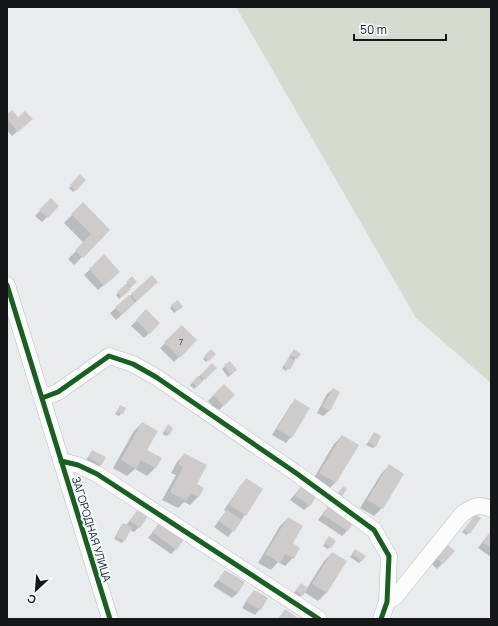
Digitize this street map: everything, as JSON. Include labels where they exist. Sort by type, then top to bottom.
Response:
[{"type":"street","name":"ЗАГОРОДНАЯ УЛИЦА","points":[[7,285],[110,619]]},
{"type":"street","points":[[42,398],[58,392],[109,356],[133,364],[156,377],[296,473],[374,530],[389,556],[387,602],[381,619]]},
{"type":"street","points":[[61,460],[78,465],[97,474],[319,619]]},
{"type":"street","points":[[387,602],[396,596],[462,514],[473,506],[491,508]]},
{"type":"shaded area","points":[[236,7],[491,7],[491,383],[416,318]]},
{"type":"building","points":[[12,110],[18,117],[25,111],[33,119],[18,132],[7,119],[7,114]]},
{"type":"building","points":[[80,174],[86,180],[76,191],[70,185]]},
{"type":"building","points":[[51,198],[59,206],[48,218],[39,210]]},
{"type":"building","points":[[83,202],[110,230],[83,258],[75,250],[91,234],[71,214]]},
{"type":"building","points":[[104,254],[120,272],[104,286],[89,269]]},
{"type":"building","points":[[152,275],[158,282],[137,301],[131,294]]},
{"type":"building","points":[[132,276],[137,282],[131,287],[126,282]]},
{"type":"building","points":[[126,284],[131,289],[122,297],[117,292]]},
{"type":"building","points":[[129,295],[135,303],[122,315],[115,307]]},
{"type":"building","points":[[178,300],[183,307],[177,311],[171,305]]},
{"type":"building","points":[[146,309],[160,323],[150,334],[136,320]]},
{"type":"building","points":[[182,325],[197,340],[180,358],[164,342]]},
{"type":"building","points":[[211,349],[216,354],[209,361],[204,356]]},
{"type":"building","points":[[294,349],[301,354],[297,359],[290,355]]},
{"type":"building","points":[[289,357],[295,361],[290,370],[283,366]]},
{"type":"building","points":[[230,361],[237,370],[230,375],[224,365]]},
{"type":"building","points":[[212,363],[217,368],[205,380],[200,375]]},
{"type":"building","points":[[198,376],[203,381],[197,387],[192,382]]},
{"type":"building","points":[[224,384],[235,395],[224,406],[213,395]]},
{"type":"building","points":[[333,388],[340,392],[330,411],[322,407]]},
{"type":"building","points":[[295,399],[310,408],[292,438],[277,429]]},
{"type":"building","points":[[120,405],[126,408],[123,414],[117,412]]},
{"type":"building","points":[[142,422],[158,431],[147,450],[162,458],[156,468],[141,460],[136,469],[121,460]]},
{"type":"building","points":[[168,424],[173,428],[170,435],[164,431]]},
{"type":"building","points":[[374,432],[381,436],[376,447],[368,442]]},
{"type":"building","points":[[342,435],[359,445],[336,483],[319,473]]},
{"type":"building","points":[[92,450],[106,457],[102,465],[88,457]]},
{"type":"building","points":[[184,453],[207,465],[197,484],[204,488],[199,497],[191,493],[186,501],[170,492],[183,467],[178,464]]},
{"type":"building","points":[[389,464],[404,474],[383,509],[367,500]]},
{"type":"building","points":[[246,478],[263,489],[246,516],[229,504]]},
{"type":"building","points":[[302,484],[317,496],[310,506],[295,495]]},
{"type":"building","points":[[343,486],[347,489],[342,496],[338,493]]},
{"type":"building","points":[[330,503],[356,519],[348,531],[323,515]]},
{"type":"building","points":[[140,506],[150,513],[140,528],[130,521]]},
{"type":"building","points":[[227,510],[242,520],[234,532],[219,521]]},
{"type":"building","points":[[475,514],[481,518],[470,534],[464,530]]},
{"type":"building","points":[[288,517],[303,526],[293,543],[300,548],[294,559],[285,554],[280,563],[265,554]]},
{"type":"building","points":[[160,522],[184,539],[177,550],[152,532]]},
{"type":"building","points":[[123,523],[132,527],[125,541],[116,537]]},
{"type":"building","points":[[491,531],[491,548],[483,543]]},
{"type":"building","points":[[329,536],[336,541],[331,548],[324,543]]},
{"type":"building","points":[[448,545],[455,551],[443,564],[436,558]]},
{"type":"building","points":[[355,549],[366,556],[362,561],[352,554]]},
{"type":"building","points":[[332,552],[347,561],[327,593],[312,584]]},
{"type":"building","points":[[225,570],[245,582],[238,593],[218,580]]},
{"type":"building","points":[[301,583],[308,588],[303,596],[296,591]]},
{"type":"building","points":[[254,590],[268,598],[261,610],[247,602]]},
{"type":"building","points":[[285,609],[299,619],[278,619]]},
{"type":"cycle path","points":[[7,285],[110,619]]},
{"type":"cycle path","points":[[42,398],[58,392],[109,356],[133,364],[156,377],[296,473],[374,530],[389,556],[387,602],[381,619]]},
{"type":"cycle path","points":[[61,461],[78,465],[97,474],[319,619]]}]
